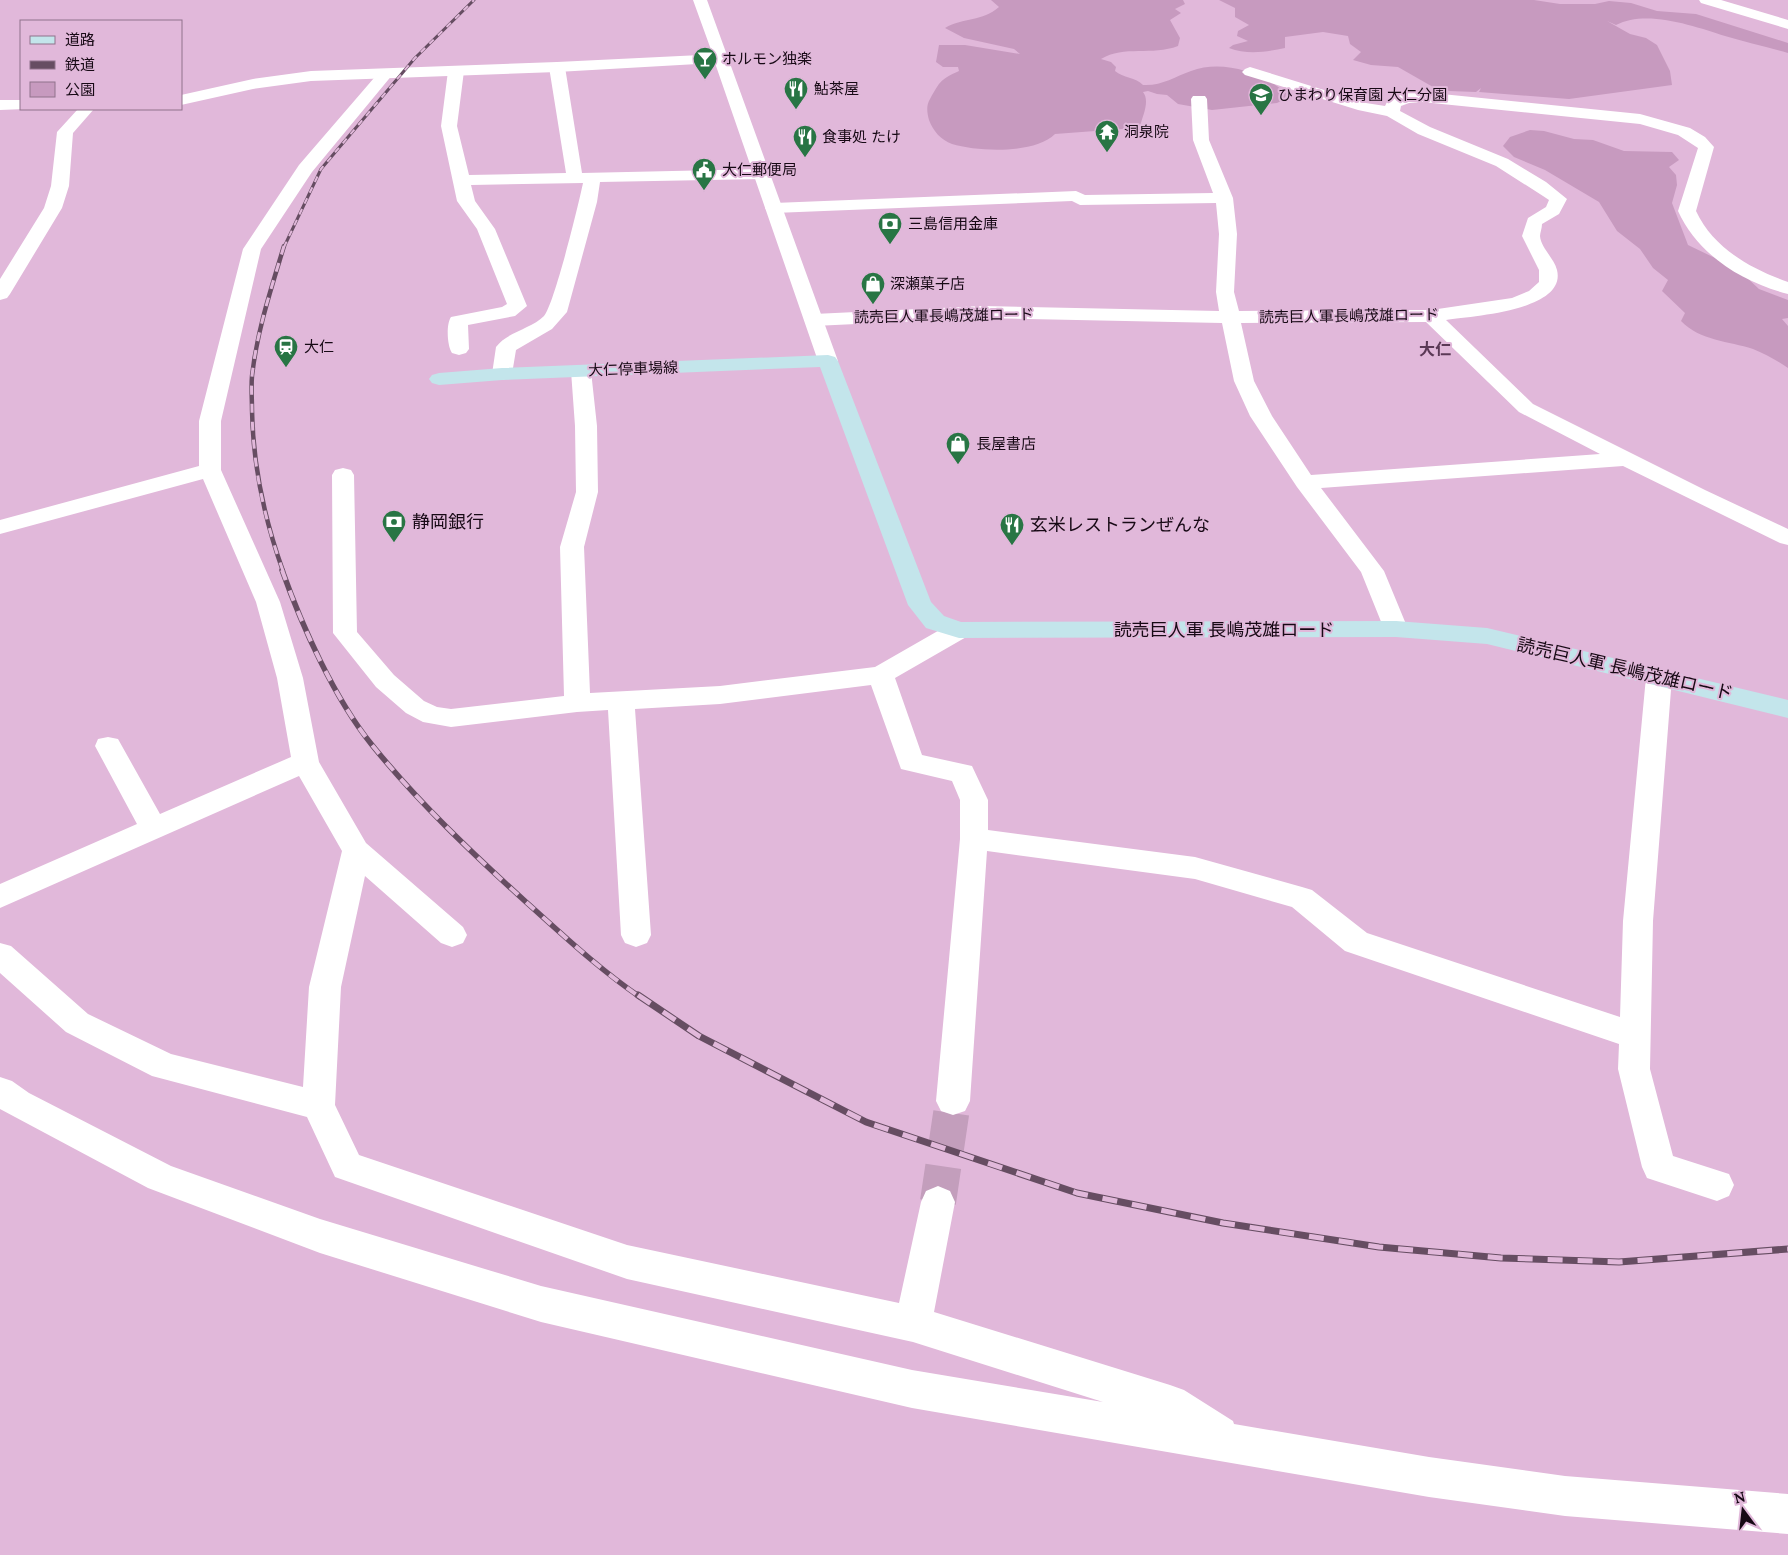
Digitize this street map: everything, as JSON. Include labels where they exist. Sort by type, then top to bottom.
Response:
[{"type":"main road","name":"大仁停車場線","points":[[439,379],[502,374],[828,361]]},
{"type":"main road","name":"読売巨人軍 長嶋茂雄ロード","points":[[828,361],[920,605],[935,622],[959,630],[1396,630],[1487,636],[1788,708]]},
{"type":"street","points":[[700,0],[828,361]]},
{"type":"street","points":[[1706,0],[1788,25]]},
{"type":"street","points":[[182,100],[253,84],[289,79],[721,58]]},
{"type":"street","points":[[502,374],[506,346],[540,330],[548,324],[557,312],[588,202],[583,178],[574,164],[556,67]]},
{"type":"street","points":[[456,71],[450,126],[466,202],[486,229],[517,306],[508,312],[458,321],[459,349]]},
{"type":"street","points":[[1250,72],[1364,106],[1392,112],[1394,103],[1406,98],[1439,97],[1640,119],[1681,130],[1698,138],[1706,146],[1687,211],[1697,230],[1709,243],[1747,270],[1770,282],[1788,288]]},
{"type":"street","points":[[385,74],[305,169],[252,249],[210,421],[210,470],[268,602],[290,678],[305,762],[356,851],[452,935]]},
{"type":"street","points":[[1199,99],[1201,140],[1224,198],[1228,234],[1225,292],[1244,381],[1261,416],[1305,482],[1372,571],[1396,630]]},
{"type":"street","points":[[0,105],[20,105]]},
{"type":"street","points":[[0,294],[53,208],[60,186],[65,132],[85,110]]},
{"type":"street","name":"読売巨人軍長嶋茂雄ロード","points":[[814,320],[982,312],[1230,317],[1431,316],[1516,304],[1536,295],[1548,284],[1548,270],[1531,236],[1534,222],[1553,210],[1558,199],[1538,183],[1512,168],[1414,126],[1392,112]]},
{"type":"street","points":[[462,180],[763,174]]},
{"type":"street","points":[[774,208],[1076,196],[1080,200],[1224,198]]},
{"type":"street","points":[[1431,316],[1526,408],[1788,538]]},
{"type":"street","points":[[577,703],[572,547],[587,492],[586,426],[581,371]]},
{"type":"street","points":[[1305,482],[1625,458]]},
{"type":"street","points":[[0,527],[210,470]]},
{"type":"street","points":[[343,475],[345,633],[385,681],[415,707],[432,716],[451,718],[577,703],[621,702],[720,694],[881,675],[959,630]]},
{"type":"street","points":[[881,675],[911,762],[962,773],[974,800],[974,839],[952,1101]]},
{"type":"street","points":[[1659,677],[1638,921],[1634,1069],[1659,1167],[1717,1185]]},
{"type":"street","points":[[621,702],[636,935]]},
{"type":"street","points":[[108,746],[153,828]]},
{"type":"street","points":[[0,897],[305,762]]},
{"type":"street","points":[[974,839],[1195,868],[1302,898],[1356,942],[1636,1036]]},
{"type":"street","points":[[356,851],[325,987],[318,1105],[347,1166],[627,1262],[913,1324],[1170,1404],[1229,1442]]},
{"type":"street","points":[[0,954],[77,1023],[164,1066],[318,1105]]},
{"type":"street","points":[[0,1091],[17,1103],[160,1177],[320,1236],[541,1304],[912,1389],[1429,1477],[1565,1496],[1737,1512],[1788,1514]]},
{"type":"street","points":[[913,1324],[938,1202]]},
{"type":"green space","points":[[991,0],[1183,0],[1185,4],[1175,9],[1181,13],[1170,20],[1180,38],[1178,46],[1168,49],[1119,52],[1101,59],[1111,62],[1116,67],[1115,71],[1118,73],[1137,80],[1143,85],[1162,83],[1203,68],[1215,66],[1228,67],[1265,79],[1286,93],[1285,99],[1277,103],[1212,110],[1178,104],[1167,95],[1148,91],[1143,92],[1146,100],[1145,108],[1140,126],[1135,128],[1055,134],[1034,145],[1006,150],[977,149],[952,144],[941,138],[935,131],[927,112],[929,102],[939,84],[948,76],[959,71],[958,67],[943,67],[936,62],[939,45],[965,45],[1020,54],[1014,49],[964,38],[945,28],[993,12],[999,7]]},
{"type":"green space","points":[[1219,0],[1534,0],[1560,4],[1595,4],[1609,1],[1631,3],[1657,11],[1696,14],[1788,43],[1788,53],[1670,21],[1641,19],[1628,20],[1616,25],[1607,21],[1630,34],[1646,38],[1657,45],[1670,71],[1672,85],[1569,99],[1479,92],[1481,88],[1476,92],[1449,91],[1433,87],[1398,67],[1371,65],[1353,60],[1361,52],[1350,44],[1348,36],[1323,32],[1285,37],[1285,48],[1264,52],[1243,52],[1229,48],[1248,41],[1237,36],[1238,31],[1249,25],[1235,17],[1235,8]]},
{"type":"green space","points":[[1530,130],[1544,131],[1574,139],[1593,140],[1624,151],[1672,152],[1679,160],[1669,167],[1676,175],[1677,185],[1672,203],[1688,245],[1744,275],[1759,289],[1788,300],[1788,318],[1782,319],[1788,326],[1788,368],[1753,349],[1706,337],[1689,328],[1681,321],[1685,313],[1662,291],[1668,280],[1653,268],[1640,249],[1617,231],[1599,202],[1545,170],[1514,157],[1503,146],[1510,137]]},
{"type":"tunnel","points":[[938,1202],[953,1101]]},
{"type":"railway","points":[[284,247],[321,169],[415,58],[474,0]]},
{"type":"railway","points":[[283,571],[270,532],[257,472],[253,431],[252,376],[261,326],[284,246]]},
{"type":"railway","points":[[282,570],[320,661],[345,706],[372,745],[408,787],[506,884],[581,951],[640,997]]},
{"type":"railway","points":[[638,995],[699,1036],[866,1122],[1077,1193],[1223,1223],[1379,1247],[1501,1258],[1619,1262],[1788,1249]]},
{"type":"place","name":"ホルモン独楽","points":[[705,80]]},
{"type":"place","name":"鮎茶屋","points":[[796,110]]},
{"type":"place","name":"ひまわり保育園 大仁分園","points":[[1261,116]]},
{"type":"place","name":"洞泉院","points":[[1107,153]]},
{"type":"place","name":"食事処 たけ","points":[[805,158]]},
{"type":"place","name":"大仁郵便局","points":[[704,191]]},
{"type":"place","name":"三島信用金庫","points":[[890,245]]},
{"type":"place","name":"深瀬菓子店","points":[[873,305]]},
{"type":"place","name":"大仁","points":[[286,368]]},
{"type":"place","name":"長屋書店","points":[[958,465]]},
{"type":"place","name":"静岡銀行","points":[[394,543]]},
{"type":"place","name":"玄米レストランぜんな","points":[[1012,546]]},
{"type":"district","name":"大仁","points":[[1435,349]]}]
